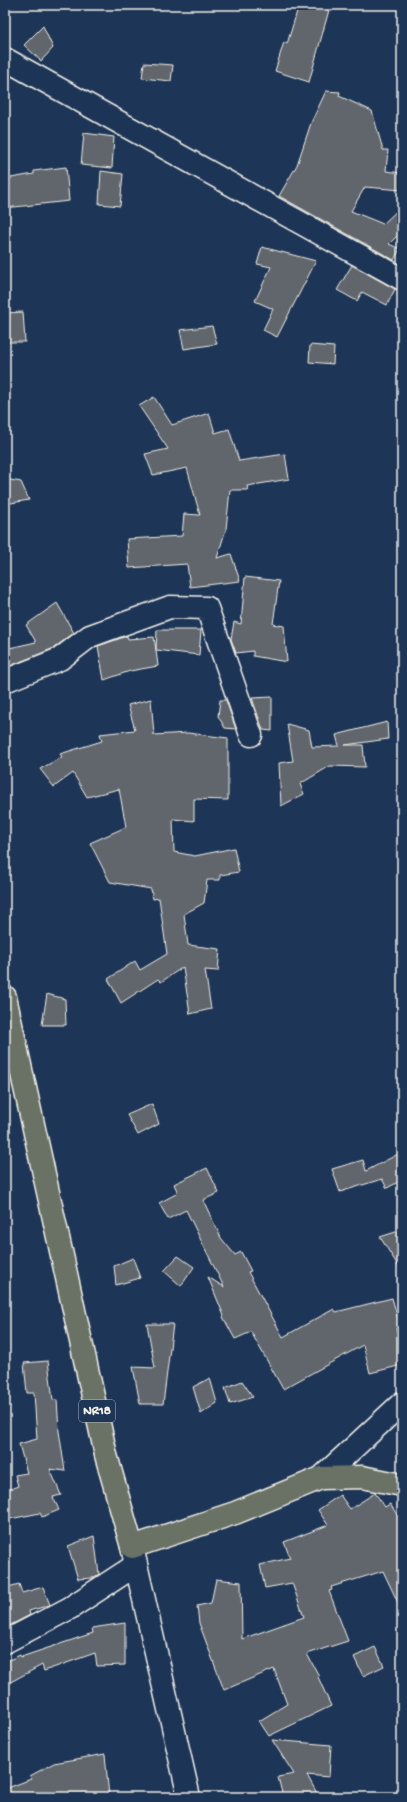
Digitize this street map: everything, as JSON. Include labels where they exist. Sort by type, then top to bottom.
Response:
[{"type":"main road","name":"NR18","points":[[5,997],[106,1455],[134,1556]]},
{"type":"main road","points":[[134,1556],[321,1478],[362,1477],[402,1485]]},
{"type":"street","points":[[5,59],[402,279]]},
{"type":"street","points":[[5,681],[60,659],[90,636],[170,607],[207,608],[251,735]]},
{"type":"street","points":[[321,1478],[402,1403]]},
{"type":"street","points":[[5,1642],[70,1608],[134,1556],[189,1797]]},
{"type":"building","points":[[299,5],[314,5],[329,10],[309,82],[275,71],[284,42],[287,44]]},
{"type":"building","points":[[43,26],[53,48],[41,61],[24,45]]},
{"type":"building","points":[[144,63],[173,65],[171,81],[142,78]]},
{"type":"building","points":[[326,91],[340,92],[339,96],[372,111],[383,150],[388,150],[386,171],[402,173],[402,190],[365,187],[351,211],[383,224],[402,206],[402,231],[389,244],[400,249],[394,260],[279,196],[297,165],[311,123]]},
{"type":"building","points":[[84,133],[114,137],[112,168],[81,165]]},
{"type":"building","points":[[66,167],[69,201],[5,208],[5,179],[34,174],[34,171]]},
{"type":"building","points":[[101,171],[123,174],[120,206],[99,204]]},
{"type":"building","points":[[262,247],[316,261],[277,337],[263,330],[273,309],[255,301],[271,267],[257,264]]},
{"type":"building","points":[[352,265],[395,289],[387,305],[362,292],[357,301],[337,290]]},
{"type":"building","points":[[23,312],[25,342],[6,342],[5,313]]},
{"type":"building","points":[[212,326],[217,344],[184,349],[180,330]]},
{"type":"building","points":[[310,345],[334,347],[333,364],[309,362]]},
{"type":"building","points":[[154,397],[172,425],[209,413],[215,433],[229,429],[239,461],[285,454],[289,479],[247,486],[248,490],[230,490],[226,529],[217,558],[231,554],[240,581],[190,587],[187,564],[129,568],[127,539],[182,536],[184,514],[200,515],[187,468],[153,475],[145,454],[168,449],[139,406]]},
{"type":"building","points":[[5,479],[21,482],[29,500],[5,504]]},
{"type":"building","points":[[245,577],[279,581],[273,624],[284,626],[287,662],[253,656],[253,651],[236,653],[231,639],[234,622],[241,624]]},
{"type":"building","points":[[57,603],[74,633],[54,648],[5,668],[5,649],[36,642],[26,625]]},
{"type":"building","points":[[157,630],[201,630],[199,655],[156,650]]},
{"type":"building","points":[[127,636],[128,639],[154,637],[158,666],[130,671],[104,680],[98,646]]},
{"type":"building","points":[[272,697],[272,731],[263,730],[252,698]]},
{"type":"building","points":[[151,699],[154,735],[188,733],[228,738],[228,800],[194,799],[194,821],[173,819],[174,852],[195,856],[234,848],[239,872],[220,875],[220,880],[207,880],[204,903],[184,914],[188,945],[220,949],[218,971],[205,970],[211,1009],[190,1014],[183,967],[161,982],[158,979],[121,1003],[108,979],[135,961],[140,970],[167,954],[159,898],[153,899],[151,889],[110,882],[90,843],[126,827],[119,789],[87,797],[73,773],[54,787],[40,769],[62,757],[60,754],[102,741],[100,734],[135,730],[128,705]]},
{"type":"building","points":[[220,700],[226,700],[236,729],[225,728],[218,716]]},
{"type":"building","points":[[387,722],[388,739],[345,745],[363,745],[365,767],[330,766],[300,784],[304,794],[281,806],[279,763],[293,761],[287,724],[309,730],[312,747],[339,746],[336,735]]},
{"type":"building","points":[[47,994],[65,999],[66,1025],[42,1025]]},
{"type":"building","points":[[152,1104],[159,1124],[138,1135],[127,1115]]},
{"type":"building","points":[[402,1152],[402,1180],[387,1188],[382,1179],[340,1192],[332,1169],[363,1160],[366,1171]]},
{"type":"building","points":[[207,1168],[219,1193],[203,1200],[221,1238],[235,1255],[241,1252],[251,1271],[248,1272],[283,1337],[334,1309],[336,1312],[392,1298],[399,1322],[396,1329],[402,1346],[402,1365],[370,1373],[363,1345],[283,1389],[251,1332],[235,1339],[223,1317],[224,1316],[208,1277],[224,1287],[186,1210],[168,1219],[159,1203],[178,1193],[174,1184]]},
{"type":"building","points":[[402,1230],[402,1272],[380,1237]]},
{"type":"building","points":[[178,1256],[194,1267],[181,1286],[164,1271]]},
{"type":"building","points":[[133,1258],[140,1278],[116,1285],[114,1266]]},
{"type":"building","points":[[147,1324],[173,1324],[163,1404],[140,1404],[133,1367],[155,1368]]},
{"type":"building","points":[[48,1361],[53,1400],[57,1400],[59,1431],[65,1471],[50,1469],[61,1495],[53,1497],[59,1510],[42,1517],[40,1513],[5,1520],[5,1491],[18,1486],[15,1475],[27,1473],[19,1444],[37,1439],[34,1393],[27,1393],[24,1363]]},
{"type":"building","points":[[210,1378],[217,1403],[201,1414],[193,1387]]},
{"type":"building","points":[[242,1381],[253,1397],[230,1404],[225,1388]]},
{"type":"building","points":[[375,1493],[385,1507],[390,1504],[402,1522],[402,1611],[383,1571],[331,1587],[332,1590],[329,1591],[348,1641],[307,1654],[319,1676],[318,1677],[331,1706],[269,1736],[259,1721],[287,1704],[274,1669],[224,1690],[199,1623],[197,1606],[211,1603],[216,1579],[241,1582],[242,1639],[304,1617],[292,1583],[265,1588],[260,1565],[290,1558],[284,1542],[328,1525],[318,1510],[340,1495],[350,1509]]},
{"type":"building","points":[[94,1536],[99,1574],[93,1578],[78,1579],[68,1546]]},
{"type":"building","points":[[19,1584],[22,1593],[43,1587],[50,1605],[29,1611],[30,1615],[5,1628],[5,1588]]},
{"type":"building","points":[[125,1623],[125,1665],[97,1666],[95,1653],[44,1671],[42,1665],[5,1685],[5,1662],[20,1655],[21,1657],[93,1633],[92,1628]]},
{"type":"building","points":[[375,1647],[384,1666],[363,1676],[354,1657]]},
{"type":"building","points":[[272,1740],[331,1745],[329,1777],[307,1775],[319,1797],[283,1797],[278,1777],[294,1774]]},
{"type":"building","points":[[105,1754],[109,1797],[5,1796],[5,1789],[31,1779],[30,1776],[54,1763]]}]
